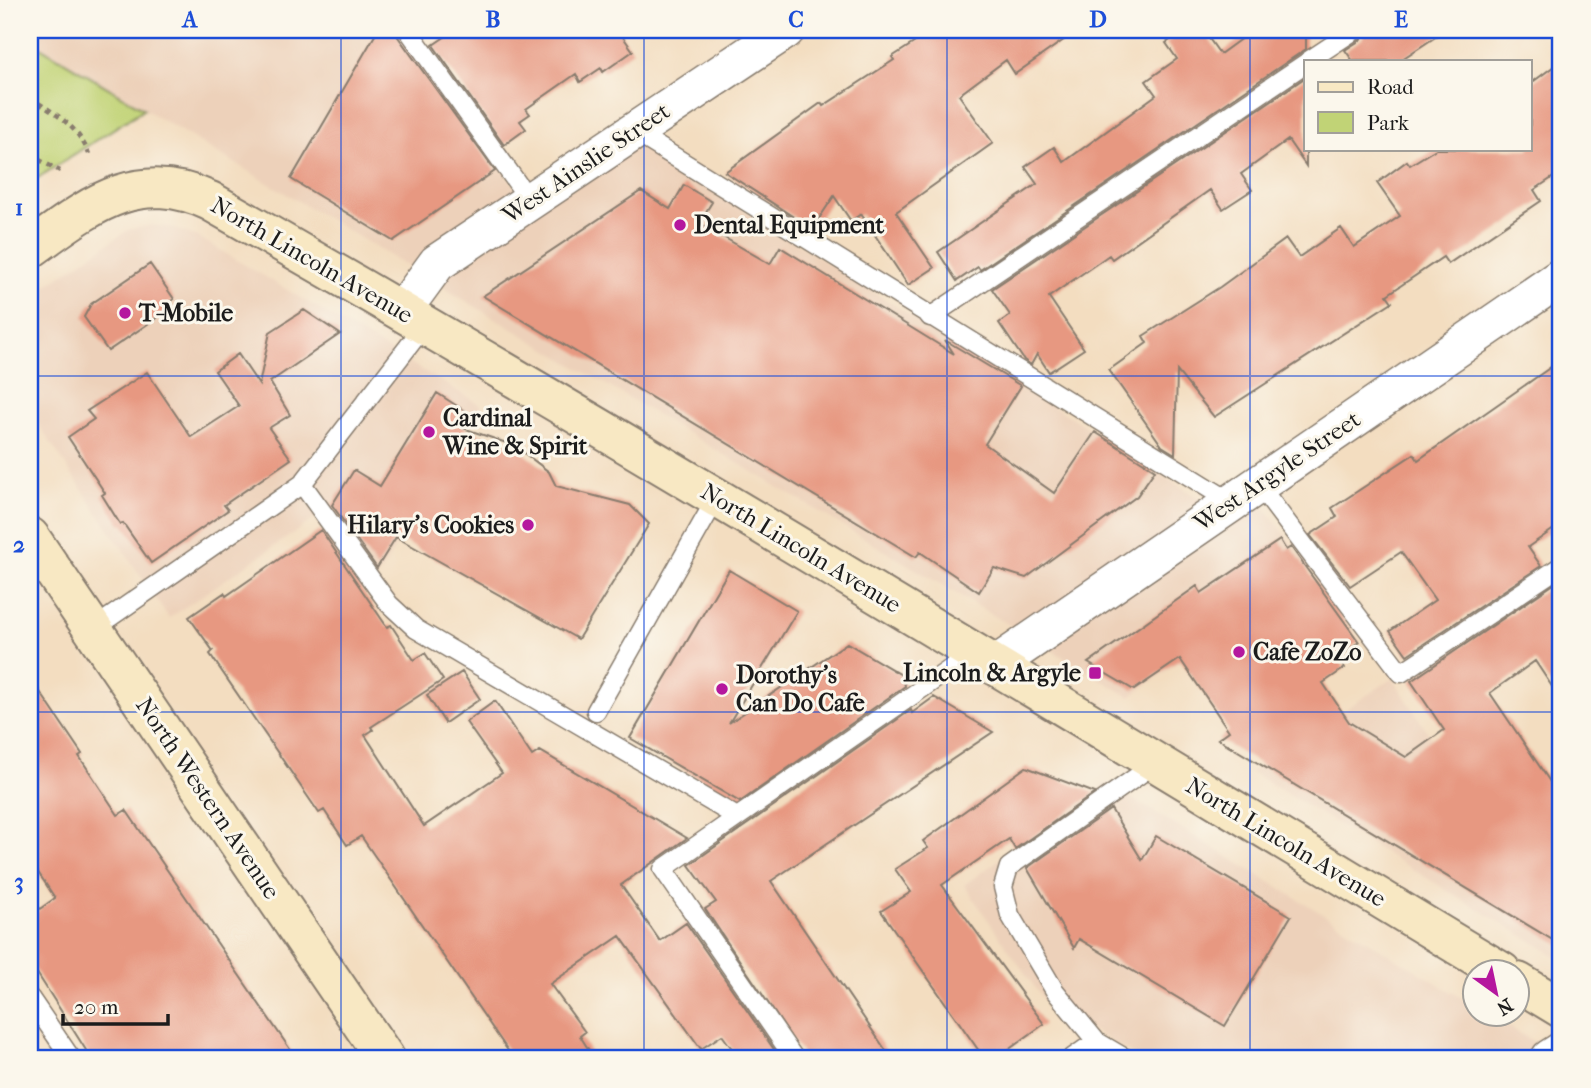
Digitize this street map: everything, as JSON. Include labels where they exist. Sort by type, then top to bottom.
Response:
[{"type":"main road","name":"North Lincoln Avenue","points":[[30,249],[105,199],[131,190],[158,188],[186,191],[210,201],[717,497],[1479,958]]},
{"type":"main road","name":"North Western Avenue","points":[[30,537],[385,1058]]},
{"type":"main road","points":[[1532,991],[1561,1008]]},
{"type":"street","name":"West Ainslie Street","points":[[414,318],[437,263],[786,30]]},
{"type":"street","name":"West Argyle Street","points":[[984,660],[1244,493],[1561,277]]},
{"type":"street","points":[[1550,1058],[1561,1051]]},
{"type":"lane","points":[[408,30],[530,201]]},
{"type":"lane","points":[[1310,60],[1355,30]]},
{"type":"lane","points":[[930,317],[1304,64]]},
{"type":"lane","points":[[634,131],[930,317],[1244,493],[1401,673],[1561,566]]},
{"type":"lane","points":[[93,629],[302,484],[414,318]]},
{"type":"lane","points":[[302,484],[381,594],[416,629],[737,817]]},
{"type":"lane","points":[[596,711],[717,497]]},
{"type":"lane","points":[[794,1058],[663,869],[737,817],[984,660]]},
{"type":"lane","points":[[1125,1058],[1096,1041],[1055,991],[1010,915],[1003,887],[1009,867],[1156,764]]},
{"type":"lane","points":[[30,998],[71,1058]]},
{"type":"lane","points":[[1072,1058],[1096,1041]]},
{"type":"path","points":[[30,98],[66,120],[83,140],[89,154]]},
{"type":"path","points":[[30,155],[60,171]]},
{"type":"shaded area","points":[[30,30],[403,30],[530,208],[632,139],[1230,518],[1257,497],[1310,568],[1130,697],[30,41]]},
{"type":"shaded area","points":[[151,225],[172,228],[198,237],[481,405],[376,580],[329,509],[169,618],[30,412],[30,297],[128,230]]},
{"type":"shaded area","points":[[1393,678],[1456,777],[1499,809],[1561,904],[1561,959],[1251,772]]},
{"type":"shaded area","points":[[1106,783],[1462,998],[1462,1028],[1511,1028],[1561,1058],[1139,1058],[1045,1002],[964,885]]},
{"type":"green space","points":[[30,41],[144,109],[30,183]]},
{"type":"building","points":[[378,30],[393,30],[495,171],[393,241],[291,179]]},
{"type":"building","points":[[455,30],[618,30],[633,51],[603,72],[601,68],[580,82],[576,74],[526,109],[530,114],[520,121],[526,129],[504,145],[433,45]]},
{"type":"building","points":[[934,30],[1078,30],[1015,74],[1006,60],[959,95],[993,143],[896,212],[934,268],[908,285],[861,214],[851,221],[834,196],[812,229],[725,172],[821,103],[823,106],[894,60],[892,57]]},
{"type":"building","points":[[1185,30],[1203,30],[1220,54],[1253,30],[1306,30],[1306,49],[980,270],[978,267],[957,281],[938,252],[1037,184],[1025,167],[1054,147],[1064,162],[1156,95],[1146,81],[1177,59],[1166,43]]},
{"type":"building","points":[[1366,30],[1446,30],[1401,60],[1352,60],[1345,50],[1362,39]]},
{"type":"building","points":[[1561,61],[1561,172],[1534,190],[1541,201],[1448,264],[1443,257],[1387,295],[1392,302],[1214,417],[1177,371],[1175,454],[1162,446],[1109,370],[1147,343],[1143,336],[1220,287],[1286,239],[1299,257],[1341,228],[1354,247],[1400,216],[1377,183],[1407,161],[1410,165],[1434,150],[1532,150],[1532,83]]},
{"type":"building","points":[[1304,78],[1306,166],[1288,140],[1241,174],[1252,190],[1223,209],[1210,190],[1112,259],[1109,255],[1049,297],[1084,349],[1049,372],[1037,354],[1031,365],[1024,360],[999,323],[1010,315],[992,289]]},
{"type":"building","points":[[684,185],[712,202],[699,223],[770,264],[780,247],[954,354],[945,340],[1021,386],[985,444],[1054,493],[1095,432],[1155,470],[1137,496],[1026,578],[994,568],[979,592],[920,552],[916,557],[483,296],[641,191],[670,209]]},
{"type":"building","name":"T-Mobile","points":[[150,264],[174,299],[167,304],[171,308],[108,351],[84,317],[91,304]]},
{"type":"building","points":[[304,310],[340,334],[270,382],[290,415],[269,428],[291,459],[224,505],[228,510],[151,563],[123,523],[120,524],[102,495],[105,493],[68,437],[94,419],[87,411],[147,372],[191,437],[239,406],[215,371],[238,354],[259,385],[270,332]]},
{"type":"building","points":[[1561,360],[1561,524],[1528,547],[1541,566],[1407,655],[1390,631],[1435,600],[1401,552],[1350,586],[1310,535],[1337,517],[1332,508],[1414,454],[1418,460]]},
{"type":"building","points":[[437,393],[471,415],[463,428],[515,446],[549,472],[556,486],[630,505],[649,524],[578,639],[396,537],[377,568],[332,505],[354,470],[380,486]]},
{"type":"building","points":[[321,530],[387,627],[391,625],[414,660],[425,653],[443,680],[371,727],[373,730],[365,735],[424,826],[502,773],[466,722],[495,701],[532,756],[540,751],[687,838],[621,885],[660,941],[686,923],[780,1058],[739,1058],[722,1035],[701,1049],[620,936],[550,984],[585,1032],[580,1036],[594,1058],[513,1058],[361,836],[347,845],[324,810],[319,813],[210,654],[213,651],[189,617],[224,593],[226,596]]},
{"type":"building","points":[[1280,540],[1286,550],[1291,547],[1359,642],[1338,657],[1345,668],[1323,683],[1349,722],[1406,757],[1444,730],[1411,681],[1554,584],[1561,595],[1561,700],[1535,661],[1490,693],[1561,798],[1561,945],[1218,739],[1229,731],[1180,659],[1134,690],[1088,663],[1197,586],[1201,593]]},
{"type":"building","points":[[729,570],[797,611],[729,723],[847,643],[903,676],[905,686],[740,802],[630,738]]},
{"type":"building","points":[[462,672],[480,699],[445,723],[427,695]]},
{"type":"building","points":[[30,677],[82,754],[79,756],[118,815],[126,810],[296,1058],[91,1058],[30,962],[30,916],[55,898],[30,860]]},
{"type":"building","points":[[934,697],[993,732],[771,881],[891,1058],[805,1058],[705,909],[716,902],[689,865],[911,710],[912,713]]},
{"type":"building","points":[[1026,767],[1095,793],[1015,849],[1009,839],[942,885],[1044,1024],[997,1058],[984,1058],[881,911],[911,892],[895,869],[928,848],[923,841]]},
{"type":"building","points":[[1111,809],[1142,860],[1156,836],[1291,916],[1225,1026],[1079,939],[1074,948],[1027,868]]},
{"type":"place","name":"Dental Equipment","points":[[680,225]]},
{"type":"place","name":"T-Mobile","points":[[125,313]]},
{"type":"place","name":"Cardinal Wine & Spirit","points":[[429,432]]},
{"type":"place","name":"Hilary’s Cookies","points":[[528,525]]},
{"type":"place","name":"Cafe ZoZo","points":[[1239,652]]},
{"type":"place","name":"Lincoln & Argyle","points":[[1095,673]]},
{"type":"place","name":"Dorothy’s Can Do Cafe","points":[[722,689]]}]
